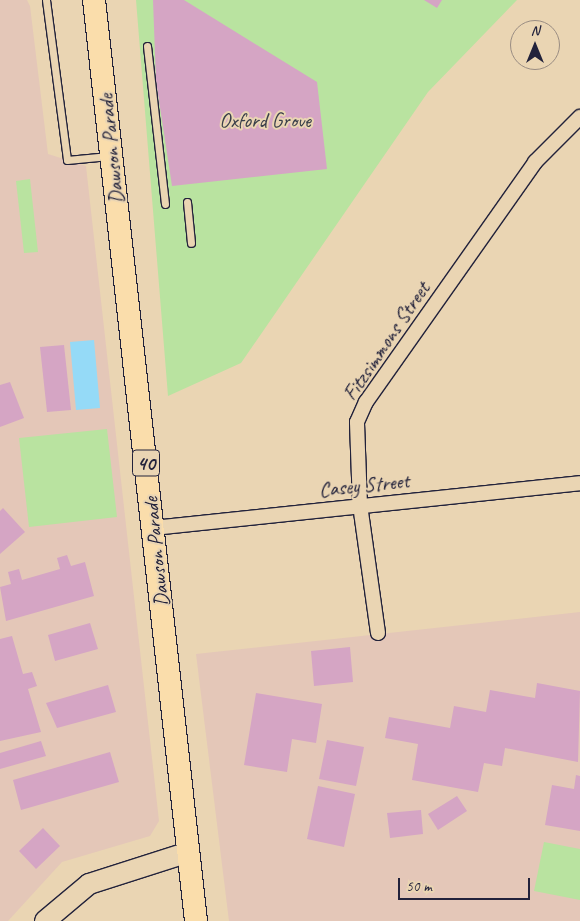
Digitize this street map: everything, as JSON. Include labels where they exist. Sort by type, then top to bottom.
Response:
[{"type":"main road","name":"Dawson Parade","points":[[95,1],[196,921]]},
{"type":"street","name":"Fitzsimmons Street","points":[[378,633],[360,505],[356,438],[366,402],[535,162],[580,117]]},
{"type":"street","name":"Casey Street","points":[[153,528],[360,505],[580,484]]},
{"type":"street","points":[[45,921],[89,884],[189,852]]},
{"type":"lane","points":[[46,0],[67,160],[112,156]]},
{"type":"lane","points":[[147,46],[165,204]]},
{"type":"lane","points":[[187,202],[191,243]]},
{"type":"shaded area","points":[[0,0],[27,0],[30,6],[48,154],[86,166],[159,821],[150,836],[62,862],[8,921],[0,921]]},
{"type":"shaded area","points":[[580,612],[580,921],[229,921],[196,654]]},
{"type":"green space","name":"Oxford Grove","points":[[136,0],[517,0],[428,92],[241,363],[168,396]]},
{"type":"green space","points":[[30,179],[38,252],[24,253],[16,181]]},
{"type":"green space","points":[[107,429],[117,517],[29,527],[19,438]]},
{"type":"green space","points":[[544,842],[580,849],[580,900],[534,891]]},
{"type":"water","points":[[94,340],[100,408],[76,410],[70,342]]},
{"type":"building","points":[[153,0],[184,0],[317,82],[327,169],[172,186],[156,81]]},
{"type":"building","points":[[424,0],[442,0],[437,8]]},
{"type":"building","points":[[64,345],[71,410],[47,412],[40,347]]},
{"type":"building","points":[[10,382],[24,418],[0,427],[0,385]]},
{"type":"building","points":[[3,508],[25,532],[0,554],[0,511]]},
{"type":"building","points":[[67,555],[71,566],[85,562],[94,596],[6,621],[0,587],[11,584],[8,572],[19,569],[22,580],[60,569],[57,558]]},
{"type":"building","points":[[90,623],[98,649],[55,661],[48,635]]},
{"type":"building","points":[[12,636],[23,674],[32,672],[37,686],[28,689],[41,732],[0,741],[0,639]]},
{"type":"building","points":[[350,647],[353,682],[314,686],[311,651]]},
{"type":"building","points":[[537,683],[580,691],[578,762],[505,748],[502,766],[484,763],[478,792],[412,780],[418,744],[385,738],[389,717],[450,728],[454,706],[486,712],[490,690],[535,698]]},
{"type":"building","points":[[108,685],[116,712],[57,728],[46,703]]},
{"type":"building","points":[[256,693],[322,704],[316,743],[292,739],[287,772],[244,765]]},
{"type":"building","points":[[327,740],[364,747],[356,786],[319,779]]},
{"type":"building","points":[[41,741],[46,756],[0,769],[0,753]]},
{"type":"building","points":[[110,752],[119,782],[21,810],[13,780]]},
{"type":"building","points":[[576,775],[580,776],[580,831],[545,825],[552,785],[574,789]]},
{"type":"building","points":[[318,786],[355,794],[344,847],[307,839]]},
{"type":"building","points":[[457,796],[467,811],[438,830],[428,814]]},
{"type":"building","points":[[421,810],[423,834],[390,838],[387,813]]},
{"type":"building","points":[[43,828],[60,846],[36,869],[19,851]]}]
